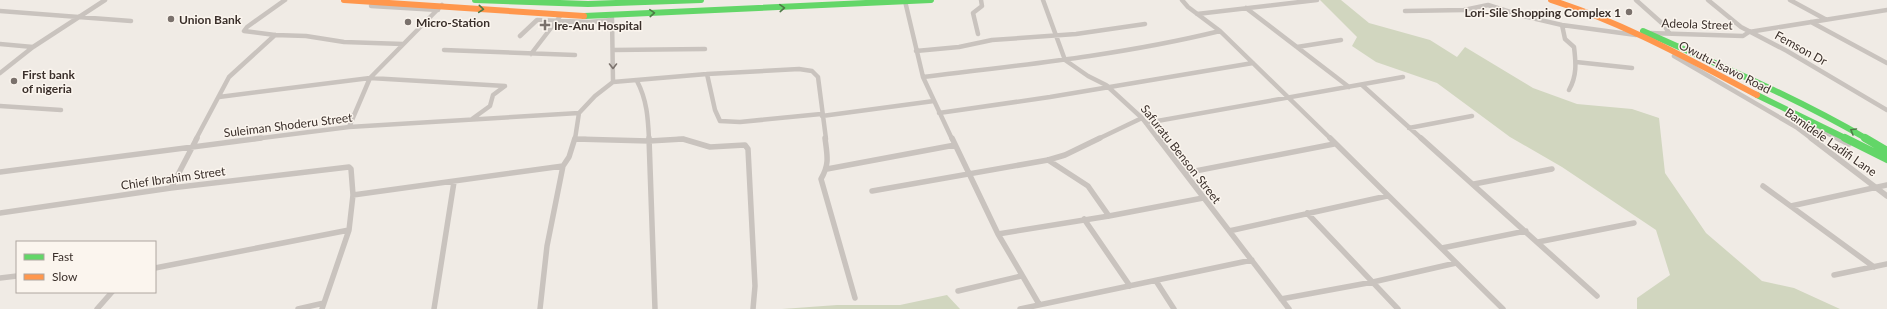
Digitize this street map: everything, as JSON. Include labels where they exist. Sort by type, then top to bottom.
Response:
[{"type":"main road","points":[[344,0],[559,18],[577,16],[612,18],[931,0]]},
{"type":"main road","points":[[475,0],[577,5],[615,2],[700,0]]},
{"type":"main road","name":"Owutu-Isawo Road","points":[[1551,0],[1585,11],[1637,34],[1754,94],[1887,159]]},
{"type":"main road","name":"Owutu-Isawo Road","points":[[1564,0],[1620,20],[1765,85],[1827,116],[1887,151]]},
{"type":"main road","points":[[577,5],[568,12],[577,16]]},
{"type":"main road","points":[[1754,94],[1762,93],[1765,85]]},
{"type":"main road","points":[[1772,103],[1790,98]]},
{"type":"street","points":[[0,73],[33,47],[105,0]]},
{"type":"street","points":[[286,0],[244,31],[275,35],[306,36],[344,42],[403,44]]},
{"type":"street","points":[[519,3],[532,0]]},
{"type":"street","points":[[978,34],[972,13],[982,6],[981,0]]},
{"type":"street","points":[[1043,0],[1065,60]]},
{"type":"street","points":[[1182,0],[1197,14],[1220,31],[1503,309]]},
{"type":"street","points":[[1197,14],[1317,0]]},
{"type":"street","points":[[1636,0],[1664,25],[1669,33]]},
{"type":"street","name":"Femson Dr","points":[[1708,0],[1734,23],[1787,51],[1887,110]]},
{"type":"street","points":[[1790,0],[1825,19]]},
{"type":"street","points":[[904,1],[923,77],[934,102],[998,234],[1021,276],[1039,304]]},
{"type":"street","name":"Bamidele Ladifi Lane","points":[[1405,11],[1464,10],[1488,5],[1523,16],[1562,25],[1637,34],[1796,127],[1887,196]]},
{"type":"street","points":[[371,6],[440,8]]},
{"type":"street","points":[[348,127],[370,78],[440,8]]},
{"type":"street","points":[[1246,8],[1349,87]]},
{"type":"street","points":[[0,11],[131,22]]},
{"type":"street","name":"Adeola Street","points":[[1648,33],[1738,36],[1749,32],[1825,19],[1885,11]]},
{"type":"street","points":[[531,54],[559,18]]},
{"type":"street","points":[[520,36],[537,20],[559,18],[589,22],[612,18],[613,82]]},
{"type":"street","points":[[1811,22],[1887,63]]},
{"type":"street","points":[[916,51],[959,47],[992,40],[1056,36],[1145,24]]},
{"type":"street","points":[[1562,25],[1565,39],[1574,47],[1576,62],[1574,80],[1569,90]]},
{"type":"street","points":[[923,77],[1065,60],[1177,42],[1220,31]]},
{"type":"street","points":[[171,188],[229,78],[275,35]]},
{"type":"street","points":[[1297,47],[1341,40]]},
{"type":"street","points":[[0,44],[33,47]]},
{"type":"street","points":[[613,50],[705,49]]},
{"type":"street","points":[[444,50],[575,55]]},
{"type":"street","name":"Safuratu Benson Street","points":[[1065,60],[1109,87],[1142,118],[1289,309]]},
{"type":"street","points":[[1576,62],[1632,68]]},
{"type":"street","points":[[939,113],[1253,63]]},
{"type":"street","points":[[540,309],[547,246],[563,166],[569,157],[575,139],[579,113],[595,96],[613,82],[707,74],[799,69],[812,71],[818,77],[821,115],[828,160],[827,169],[821,179],[855,298]]},
{"type":"street","points":[[707,74],[712,88],[716,114],[720,121],[740,122],[821,115],[934,102]]},
{"type":"street","points":[[1146,123],[1404,77]]},
{"type":"street","points":[[219,97],[370,78],[505,86],[493,95],[490,106],[471,120]]},
{"type":"street","points":[[637,81],[643,92],[648,111],[655,309]]},
{"type":"street","points":[[1362,85],[1597,296]]},
{"type":"street","points":[[1724,85],[1736,87],[1887,163]]},
{"type":"street","points":[[0,106],[61,110]]},
{"type":"street","name":"Suleiman Shoderu Street","points":[[0,172],[348,127],[579,113]]},
{"type":"street","points":[[1409,128],[1472,116]]},
{"type":"street","points":[[872,191],[1048,160],[1065,155],[1142,118]]},
{"type":"street","points":[[575,139],[649,141],[683,139],[710,146],[745,145],[748,149],[755,286],[753,309]]},
{"type":"street","points":[[1185,172],[1334,144]]},
{"type":"street","points":[[827,169],[955,145]]},
{"type":"street","points":[[1048,160],[1088,186],[1109,216]]},
{"type":"street","points":[[298,309],[323,306],[349,230],[353,195],[563,166]]},
{"type":"street","name":"Chief Ibrahim Street","points":[[0,213],[171,188],[349,167],[351,169],[353,195]]},
{"type":"street","points":[[1474,184],[1552,169]]},
{"type":"street","points":[[434,309],[454,182]]},
{"type":"street","points":[[1791,206],[1887,185]]},
{"type":"street","points":[[1763,186],[1874,267]]},
{"type":"street","points":[[1228,231],[1387,196]]},
{"type":"street","points":[[998,234],[1084,218],[1109,216],[1203,198]]},
{"type":"street","points":[[1307,213],[1398,309]]},
{"type":"street","points":[[1084,218],[1130,286]]},
{"type":"street","points":[[1538,242],[1634,223]]},
{"type":"street","points":[[156,268],[349,230]]},
{"type":"street","points":[[1442,248],[1526,231]]},
{"type":"street","points":[[1020,309],[1252,260]]},
{"type":"street","points":[[1281,299],[1373,282],[1456,263]]},
{"type":"street","points":[[1834,275],[1887,264]]},
{"type":"street","points":[[0,278],[16,276]]},
{"type":"street","points":[[958,291],[1021,276]]},
{"type":"street","points":[[1156,281],[1174,309]]},
{"type":"street","points":[[97,309],[111,293]]},
{"type":"green space","points":[[1320,0],[1341,0],[1369,23],[1430,40],[1457,57],[1465,47],[1533,88],[1577,104],[1632,109],[1659,118],[1665,173],[1706,233],[1762,281],[1794,288],[1840,309],[1637,309],[1637,298],[1670,275],[1656,230],[1562,167],[1510,137],[1437,83],[1376,62],[1352,46],[1357,37]]},
{"type":"green space","points":[[947,295],[960,309],[782,309],[837,305],[900,305]]},
{"type":"traffic: fast","points":[[475,0],[588,4],[701,0]]},
{"type":"traffic: fast","points":[[584,16],[931,0]]},
{"type":"traffic: fast","points":[[1643,31],[1765,85],[1827,116],[1887,151]]},
{"type":"traffic: fast","points":[[1757,95],[1887,159]]},
{"type":"traffic: slow","points":[[344,0],[584,16]]},
{"type":"traffic: slow","points":[[1551,0],[1585,11],[1639,34],[1757,95]]},
{"type":"place","name":"Lori-Sile Shopping Complex 1","points":[[1629,12]]},
{"type":"place","name":"Union Bank","points":[[171,19]]},
{"type":"place","name":"Micro-Station","points":[[408,22]]},
{"type":"place","name":"Ire-Anu Hospital","points":[[545,25]]},
{"type":"place","name":"First bank of nigeria","points":[[14,81]]}]
